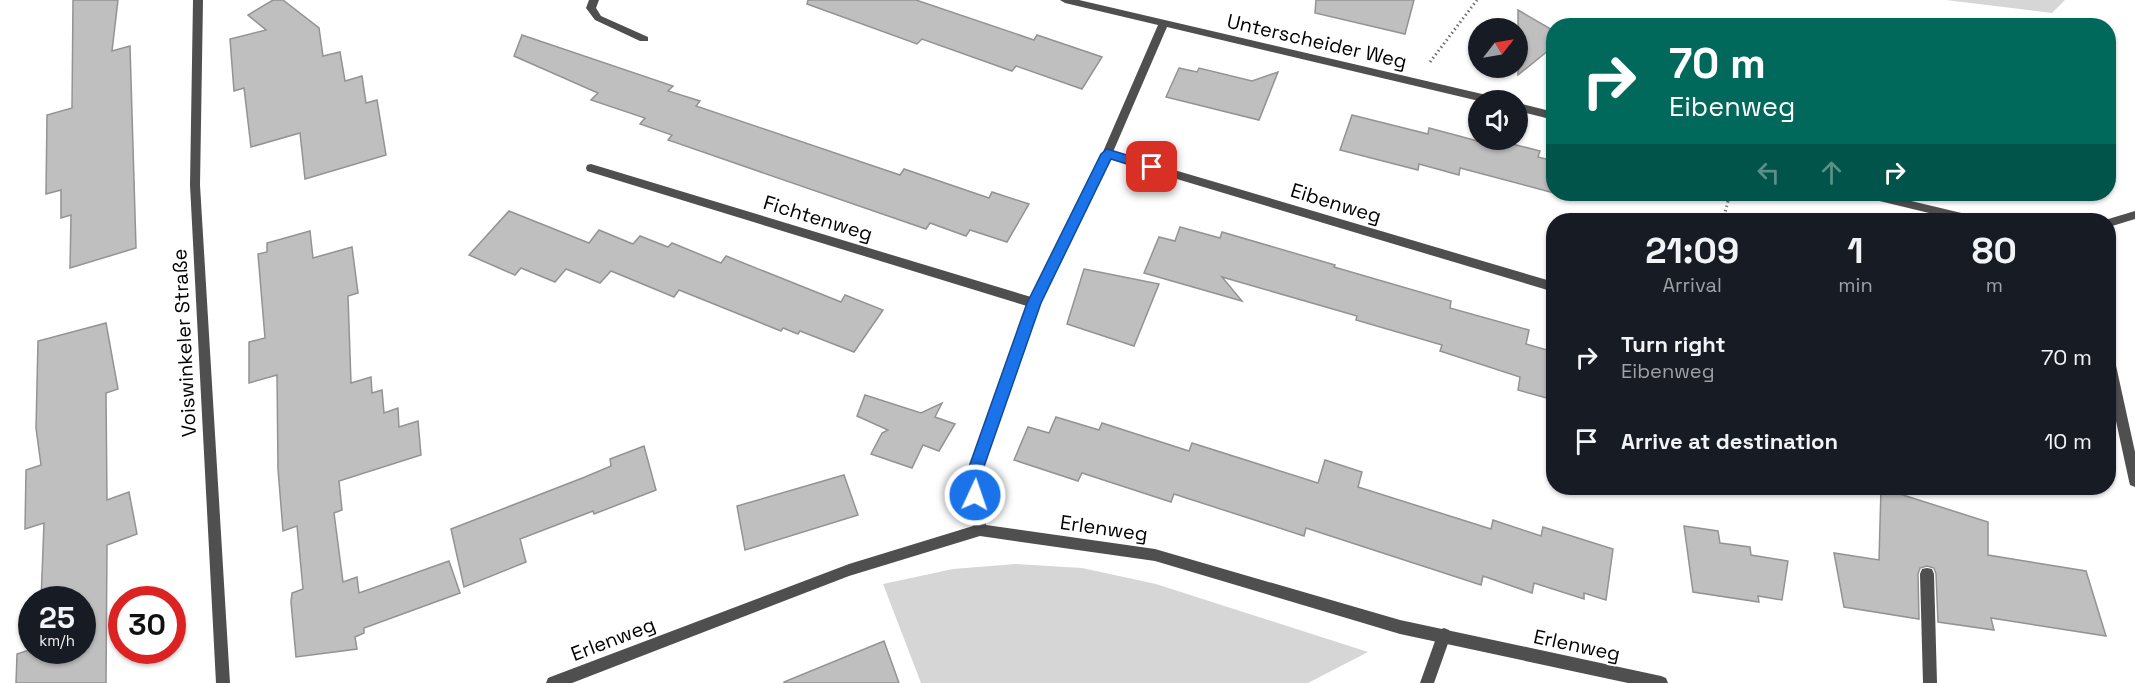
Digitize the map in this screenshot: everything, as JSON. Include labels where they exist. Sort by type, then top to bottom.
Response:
[{"type":"street","name":"Voiswinkeler Straße","points":[[198,0],[195,185],[223,683]]},
{"type":"street","points":[[594,0],[591,8],[598,18],[644,39]]},
{"type":"street","name":"Unterscheider Weg","points":[[1065,0],[1468,94]]},
{"type":"street","points":[[980,530],[972,478],[1034,303],[1107,154],[1163,24]]},
{"type":"street","points":[[1528,110],[1546,114]]},
{"type":"street","name":"Eibenweg","points":[[1107,154],[1546,285]]},
{"type":"street","name":"Fichtenweg","points":[[591,168],[1034,303]]},
{"type":"street","points":[[1896,201],[1945,213]]},
{"type":"street","points":[[2116,221],[2135,215]]},
{"type":"street","points":[[2116,393],[2135,481]]},
{"type":"street","name":"Erlenweg","points":[[553,683],[849,570],[980,530],[1155,555],[1400,627],[1661,683]]},
{"type":"street","points":[[1927,574],[1930,683]]},
{"type":"street","points":[[1427,683],[1444,636]]},
{"type":"path","points":[[1416,82],[1477,0]]},
{"type":"shaded area","points":[[1946,0],[2065,0],[2052,13]]},
{"type":"shaded area","points":[[1016,564],[1082,568],[1156,584],[1368,652],[1308,683],[921,683],[883,584],[953,569]]},
{"type":"building","points":[[73,0],[118,0],[112,51],[130,46],[136,248],[70,268],[71,215],[61,218],[61,190],[46,194],[47,115],[72,108]]},
{"type":"building","points":[[273,0],[283,0],[319,28],[323,56],[340,52],[345,81],[362,76],[366,103],[377,100],[386,155],[305,179],[300,133],[251,147],[244,88],[234,91],[230,39],[266,30],[248,15]]},
{"type":"building","points":[[808,0],[916,0],[1034,40],[1037,35],[1102,57],[1082,89],[1016,66],[1012,71],[922,39],[917,44],[807,4]]},
{"type":"building","points":[[1316,0],[1414,0],[1405,34],[1315,13]]},
{"type":"building","points":[[1518,10],[1546,26],[1546,52],[1528,67],[1528,18],[1518,18]]},
{"type":"building","points":[[522,35],[673,86],[668,91],[700,101],[696,106],[900,175],[904,169],[989,198],[992,192],[1029,204],[1007,242],[970,230],[966,236],[930,223],[926,229],[668,140],[672,135],[640,124],[645,118],[591,100],[598,93],[514,56]]},
{"type":"building","points":[[1179,68],[1197,72],[1199,68],[1252,81],[1278,72],[1259,120],[1166,97]]},
{"type":"building","points":[[1352,115],[1428,134],[1429,128],[1468,138],[1468,150],[1528,150],[1528,148],[1540,151],[1538,157],[1546,159],[1546,191],[1460,168],[1459,175],[1419,164],[1418,170],[1340,150]]},
{"type":"building","points":[[509,211],[589,243],[599,230],[633,244],[640,236],[668,247],[672,243],[721,263],[726,256],[841,302],[845,295],[883,310],[854,352],[800,331],[798,334],[783,328],[781,331],[679,290],[674,297],[611,271],[600,283],[566,269],[555,282],[521,268],[515,275],[469,255]]},
{"type":"building","points":[[1180,227],[1220,238],[1222,232],[1451,301],[1450,308],[1529,330],[1526,344],[1546,350],[1546,398],[1518,390],[1520,377],[1440,351],[1442,345],[1356,320],[1357,316],[1222,277],[1242,301],[1144,273],[1159,237],[1175,241]]},
{"type":"building","points":[[310,231],[313,258],[352,247],[358,293],[348,296],[351,383],[371,377],[372,393],[382,390],[384,413],[398,408],[399,427],[418,421],[421,455],[339,481],[342,510],[334,513],[343,582],[357,577],[359,593],[449,561],[460,593],[364,628],[364,633],[355,637],[357,649],[296,657],[291,602],[292,593],[303,589],[297,526],[283,531],[278,469],[277,375],[249,383],[249,342],[265,338],[258,254],[267,252],[267,243]]},
{"type":"building","points":[[1084,269],[1159,284],[1134,346],[1067,324]]},
{"type":"building","points":[[106,323],[118,389],[106,393],[107,500],[129,492],[137,534],[107,545],[106,683],[16,683],[18,654],[18,664],[96,664],[96,586],[42,586],[44,523],[25,529],[26,470],[41,465],[36,428],[38,341]]},
{"type":"building","points":[[865,395],[921,413],[942,403],[935,417],[955,424],[939,451],[923,445],[912,468],[871,454],[882,433],[888,430],[857,416]]},
{"type":"building","points":[[1056,417],[1099,430],[1102,423],[1189,451],[1192,443],[1318,483],[1325,460],[1362,472],[1358,487],[1491,529],[1493,520],[1541,536],[1543,527],[1613,549],[1606,600],[1584,593],[1584,599],[1534,583],[1532,593],[1483,576],[1481,585],[1306,528],[1304,536],[1174,494],[1171,502],[1082,473],[1078,481],[1014,460],[1028,427],[1049,433]]},
{"type":"building","points":[[644,446],[656,490],[520,539],[526,562],[464,587],[451,529],[611,466],[610,459]]},
{"type":"building","points":[[844,475],[858,515],[745,550],[737,506]]},
{"type":"building","points":[[1881,495],[1903,495],[1988,522],[1988,555],[2086,571],[2106,636],[1991,618],[1994,630],[1938,622],[1936,574],[1934,568],[1927,566],[1920,568],[1918,574],[1919,619],[1844,607],[1834,553],[1879,560]]},
{"type":"building","points":[[1684,526],[1718,531],[1720,543],[1750,547],[1751,555],[1788,561],[1782,600],[1758,596],[1759,602],[1693,592]]},
{"type":"building","points":[[884,641],[899,683],[784,683],[784,682]]},
{"type":"route","points":[[975,495],[972,478],[1034,303],[1107,154],[1152,167]]}]
